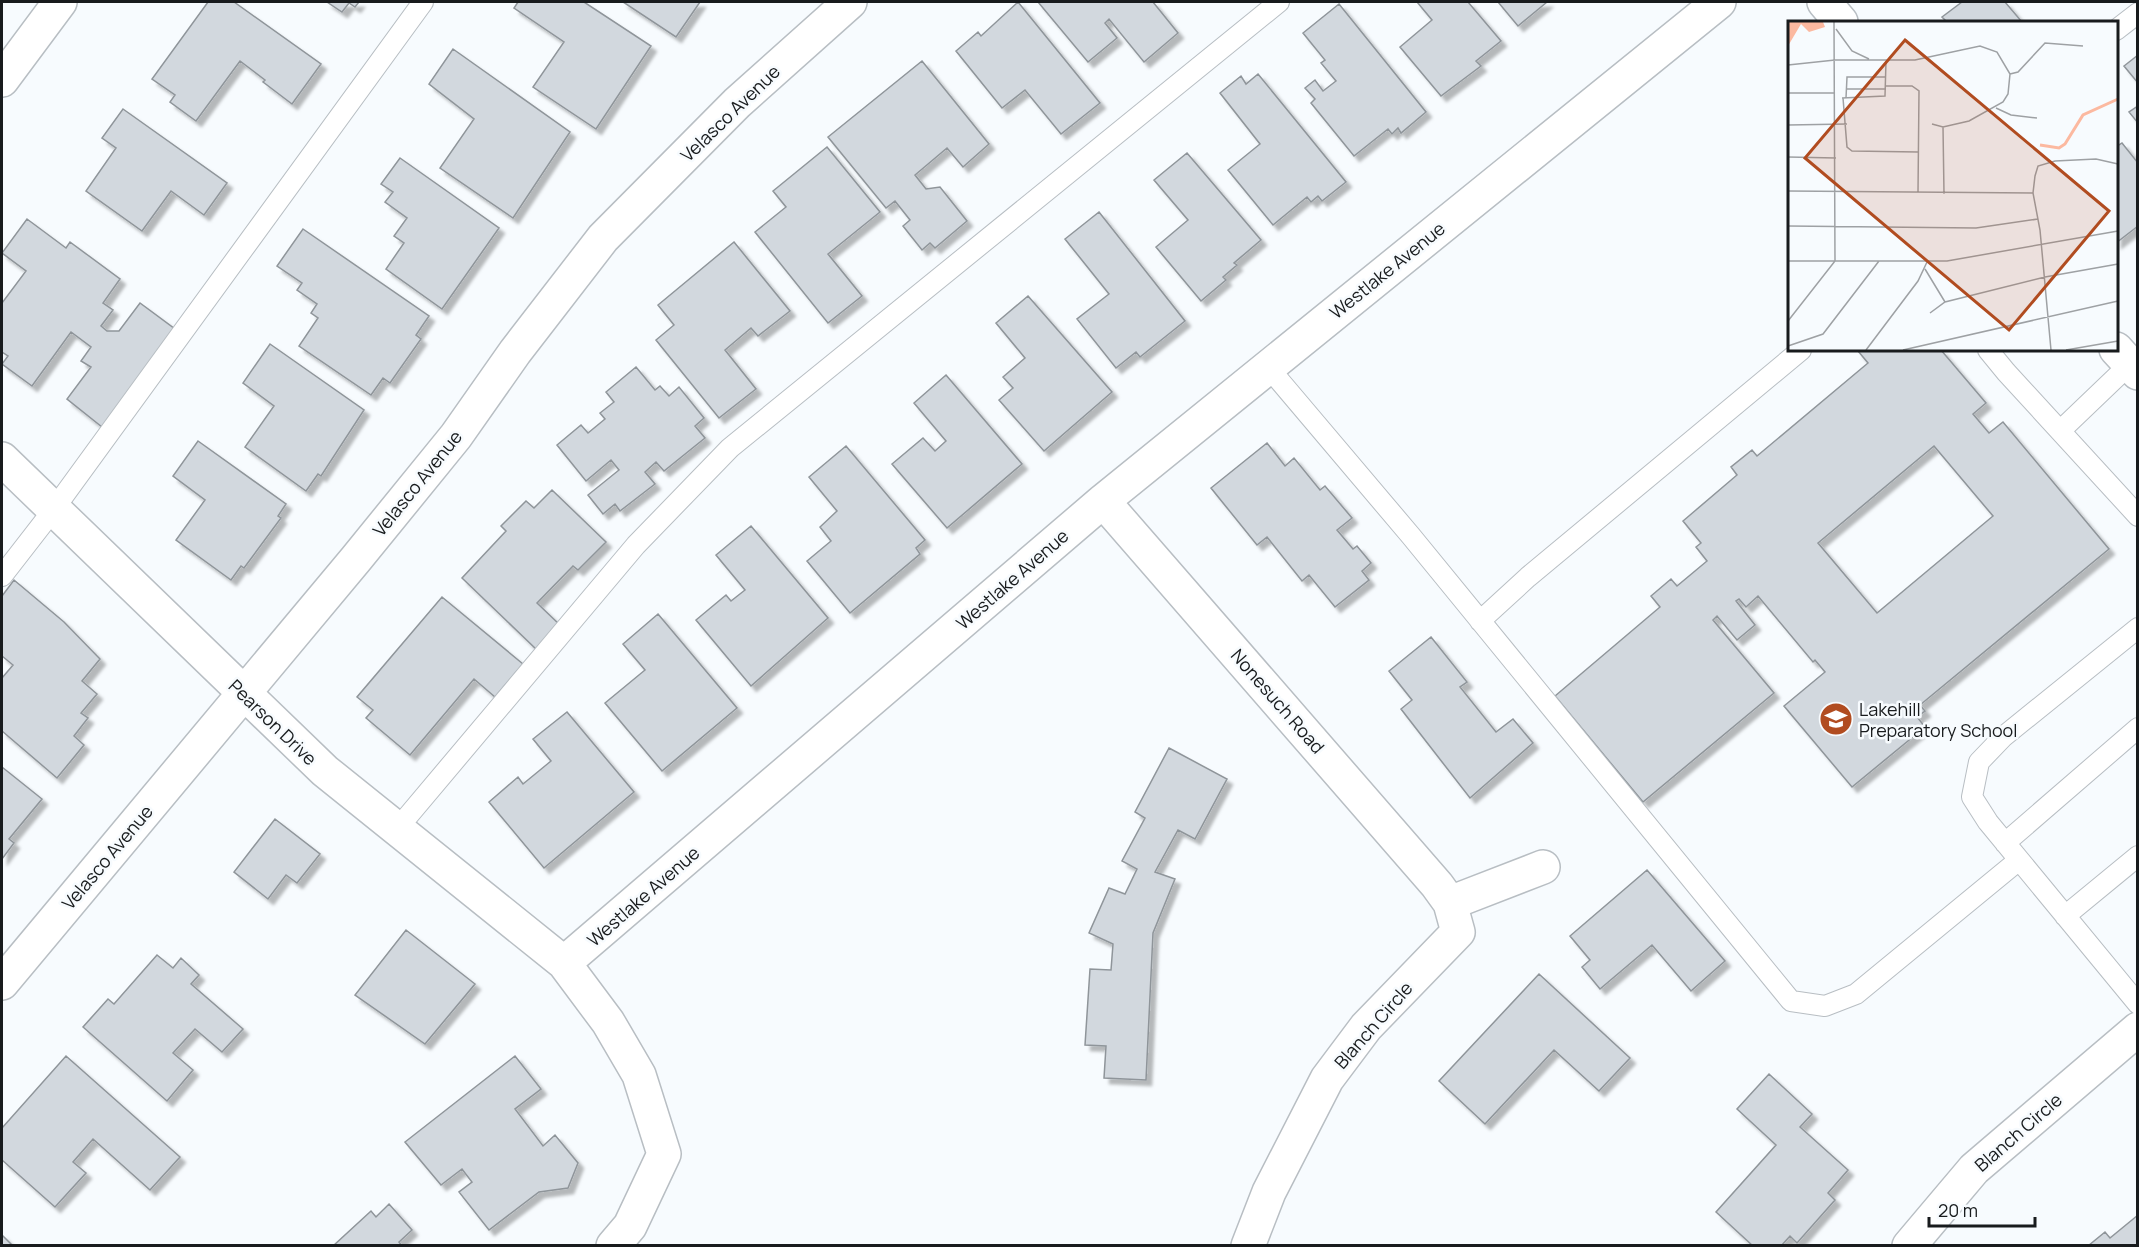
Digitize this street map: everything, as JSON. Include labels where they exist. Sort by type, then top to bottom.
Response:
[{"type":"street","points":[[2,80],[60,2]]},
{"type":"street","name":"Velasco Avenue","points":[[2,983],[456,436],[515,352],[603,238],[737,103],[850,2]]},
{"type":"street","name":"Westlake Avenue","points":[[564,963],[1103,501],[1719,2]]},
{"type":"street","points":[[1824,2],[1840,21]]},
{"type":"street","name":"Pearson Drive","points":[[2,459],[324,771],[564,963]]},
{"type":"street","name":"Nonesuch Road","points":[[1103,501],[1437,885],[1450,903]]},
{"type":"street","points":[[1450,903],[1543,867]]},
{"type":"street","name":"Blanch Circle","points":[[1248,1245],[1269,1192],[1327,1079],[1365,1027],[1458,932],[1450,903]]},
{"type":"street","points":[[564,963],[608,1022],[639,1075],[664,1154],[630,1226],[613,1245]]},
{"type":"street","name":"Blanch Circle","points":[[1909,1245],[1974,1169],[2138,1029]]},
{"type":"lane","points":[[2,576],[54,509],[423,2]]},
{"type":"lane","points":[[397,829],[636,545],[730,448],[1279,2]]},
{"type":"lane","points":[[2118,28],[2138,13]]},
{"type":"lane","points":[[1480,621],[1528,577],[1800,351]]},
{"type":"lane","points":[[1989,351],[2138,516]]},
{"type":"lane","points":[[2060,431],[2130,361]]},
{"type":"lane","points":[[1268,367],[1480,621],[1791,1001],[1825,1006],[1856,994],[2019,860]]},
{"type":"lane","points":[[2138,628],[2003,737],[1979,762],[1972,798],[1988,822],[2138,1004]]},
{"type":"lane","points":[[2005,843],[2138,728]]},
{"type":"lane","points":[[2065,916],[2138,856]]},
{"type":"building","points":[[208,2],[234,2],[321,64],[292,104],[240,61],[196,121],[170,102],[175,95],[152,79]]},
{"type":"building","points":[[327,2],[359,2],[355,7],[349,3],[342,12]]},
{"type":"building","points":[[518,2],[584,2],[651,46],[596,129],[533,87],[564,42],[514,8]]},
{"type":"building","points":[[623,2],[700,2],[676,37]]},
{"type":"building","points":[[1018,2],[1100,103],[1061,134],[1025,90],[1002,108],[956,51],[978,32],[981,36]]},
{"type":"building","points":[[1038,2],[1153,2],[1178,33],[1144,62],[1109,19],[1105,23],[1117,38],[1088,62]]},
{"type":"building","points":[[1417,2],[1468,2],[1501,41],[1476,61],[1481,66],[1441,96],[1400,47],[1432,20]]},
{"type":"building","points":[[1498,2],[1547,2],[1518,26]]},
{"type":"building","points":[[1962,2],[2005,2],[2021,21],[1946,21],[1942,17]]},
{"type":"building","points":[[1339,4],[1426,112],[1401,133],[1398,128],[1392,134],[1388,129],[1354,156],[1311,103],[1315,99],[1305,88],[1315,80],[1323,91],[1336,81],[1321,63],[1325,60],[1303,33]]},
{"type":"building","points":[[453,49],[570,132],[513,218],[440,168],[474,119],[429,84]]},
{"type":"building","points":[[2138,55],[2138,83],[2124,66]]},
{"type":"building","points":[[922,61],[989,144],[963,167],[947,148],[915,175],[926,189],[940,187],[967,221],[935,248],[930,243],[922,250],[903,226],[910,220],[895,201],[886,208],[828,137]]},
{"type":"building","points":[[1258,74],[1346,182],[1322,201],[1318,196],[1311,202],[1307,197],[1273,225],[1228,170],[1260,144],[1220,93],[1241,76],[1246,84]]},
{"type":"building","points":[[2138,106],[2138,123],[2129,112]]},
{"type":"building","points":[[123,109],[227,183],[204,215],[171,191],[142,231],[86,191],[116,148],[102,138]]},
{"type":"building","points":[[2122,143],[2138,163],[2138,226],[2118,241],[2118,146]]},
{"type":"building","points":[[827,147],[880,212],[828,254],[862,296],[828,323],[755,232],[786,207],[773,191]]},
{"type":"building","points":[[1187,153],[1261,240],[1234,263],[1237,265],[1223,277],[1226,280],[1201,301],[1156,247],[1188,220],[1154,180]]},
{"type":"building","points":[[400,158],[499,228],[442,309],[386,269],[404,243],[394,236],[407,218],[385,202],[393,192],[381,184]]},
{"type":"building","points":[[1099,212],[1185,321],[1140,357],[1136,352],[1116,368],[1077,319],[1109,294],[1065,239]]},
{"type":"building","points":[[27,219],[66,248],[70,242],[120,279],[103,303],[113,310],[101,326],[107,331],[119,331],[140,303],[175,329],[102,427],[67,399],[91,367],[81,361],[91,347],[71,332],[32,386],[2,364],[8,356],[2,352],[2,303],[26,271],[2,253]]},
{"type":"building","points":[[303,229],[429,316],[416,335],[421,339],[390,383],[383,378],[371,395],[299,346],[318,318],[311,313],[317,304],[297,290],[302,283],[277,266]]},
{"type":"building","points":[[734,242],[790,311],[758,336],[751,328],[725,350],[756,389],[719,418],[656,340],[674,325],[658,305]]},
{"type":"building","points":[[1028,296],[1112,392],[1044,451],[999,400],[1013,388],[1003,377],[1025,358],[996,323]]},
{"type":"building","points":[[270,344],[364,410],[321,476],[318,474],[306,491],[245,447],[274,406],[243,383]]},
{"type":"building","points":[[1858,351],[1942,351],[1986,403],[1973,414],[1989,433],[2003,422],[2109,549],[1920,705],[1925,711],[1917,717],[1925,727],[1852,787],[1784,706],[1825,672],[1815,660],[1813,662],[1758,596],[1746,607],[1739,599],[1736,601],[1755,625],[1737,640],[1717,616],[1713,620],[1774,693],[1643,802],[1555,696],[1660,607],[1651,596],[1671,579],[1677,586],[1707,561],[1696,547],[1701,543],[1683,521],[1737,475],[1731,467],[1752,450],[1757,456],[1868,363]],"holes":[[[1934,446],[1993,516],[1877,613],[1818,543]]]},
{"type":"building","points":[[636,367],[655,390],[660,386],[669,396],[679,387],[704,418],[695,426],[705,438],[664,471],[656,462],[645,472],[655,484],[620,511],[615,504],[603,514],[588,495],[619,470],[611,460],[586,481],[557,445],[581,425],[588,433],[605,419],[600,413],[614,402],[606,392]]},
{"type":"building","points":[[946,375],[1022,464],[947,528],[892,464],[923,438],[935,451],[946,441],[914,403]]},
{"type":"building","points":[[198,441],[286,504],[278,516],[281,518],[244,568],[241,566],[231,580],[176,540],[205,500],[173,476]]},
{"type":"building","points":[[1267,443],[1285,466],[1294,458],[1320,490],[1325,486],[1352,518],[1337,530],[1353,549],[1357,546],[1371,563],[1362,571],[1369,580],[1335,607],[1309,575],[1302,581],[1267,537],[1257,545],[1211,488]]},
{"type":"building","points":[[846,446],[925,540],[916,548],[920,554],[850,613],[807,561],[831,541],[820,527],[837,511],[809,477]]},
{"type":"building","points":[[552,490],[606,542],[578,570],[573,566],[537,603],[561,626],[537,650],[462,578],[506,531],[501,526],[526,501],[534,508]]},
{"type":"building","points":[[751,526],[828,618],[751,686],[696,620],[726,595],[731,601],[745,590],[716,555]]},
{"type":"building","points":[[14,580],[64,622],[100,659],[82,681],[97,694],[81,713],[88,718],[74,736],[84,745],[57,778],[2,731],[2,678],[13,665],[2,656],[2,596]]},
{"type":"building","points":[[442,597],[523,664],[495,697],[474,679],[410,755],[366,718],[373,710],[357,697]]},
{"type":"building","points":[[658,614],[737,708],[662,771],[605,703],[645,670],[623,644]]},
{"type":"building","points":[[1431,637],[1467,682],[1460,687],[1496,732],[1513,719],[1533,743],[1470,798],[1401,709],[1412,700],[1389,671]]},
{"type":"building","points":[[567,712],[634,792],[544,868],[489,802],[518,777],[523,784],[551,761],[533,739]]},
{"type":"building","points":[[1169,748],[1227,779],[1195,839],[1178,830],[1155,872],[1175,879],[1153,933],[1146,1080],[1104,1078],[1106,1046],[1085,1045],[1090,969],[1111,970],[1113,944],[1089,933],[1109,888],[1125,894],[1137,869],[1122,861],[1145,818],[1135,812]]},
{"type":"building","points":[[2,767],[42,799],[9,839],[14,843],[2,859]]},
{"type":"building","points":[[275,819],[320,854],[297,883],[286,875],[268,899],[234,872]]},
{"type":"building","points":[[1647,870],[1725,961],[1691,991],[1652,945],[1600,989],[1582,967],[1590,960],[1570,936]]},
{"type":"building","points":[[406,930],[475,984],[425,1044],[355,995]]},
{"type":"building","points":[[157,955],[173,968],[181,958],[199,975],[191,984],[243,1029],[222,1052],[195,1029],[173,1053],[193,1070],[167,1101],[83,1027],[108,999],[114,1004]]},
{"type":"building","points":[[1539,974],[1630,1058],[1599,1091],[1554,1050],[1485,1124],[1439,1081]]},
{"type":"building","points":[[66,1056],[180,1157],[150,1190],[93,1139],[73,1162],[86,1173],[55,1207],[2,1160],[2,1128]]},
{"type":"building","points":[[515,1056],[541,1089],[515,1109],[543,1146],[555,1135],[578,1163],[568,1188],[539,1192],[489,1230],[459,1192],[472,1182],[462,1169],[441,1185],[405,1142]]},
{"type":"building","points":[[1769,1074],[1812,1114],[1800,1127],[1848,1170],[1828,1193],[1835,1200],[1797,1243],[1790,1236],[1781,1246],[1753,1246],[1716,1212],[1776,1145],[1737,1109]]},
{"type":"building","points":[[389,1204],[412,1230],[399,1242],[402,1246],[333,1246],[371,1211],[376,1217]]},
{"type":"building","points":[[2138,1215],[2138,1246],[2088,1246],[2105,1232],[2110,1238]]},
{"type":"building","points":[[2,1235],[13,1246],[2,1246]]},
{"type":"place","name":"Lakehill Preparatory School","points":[[1836,719]]}]
